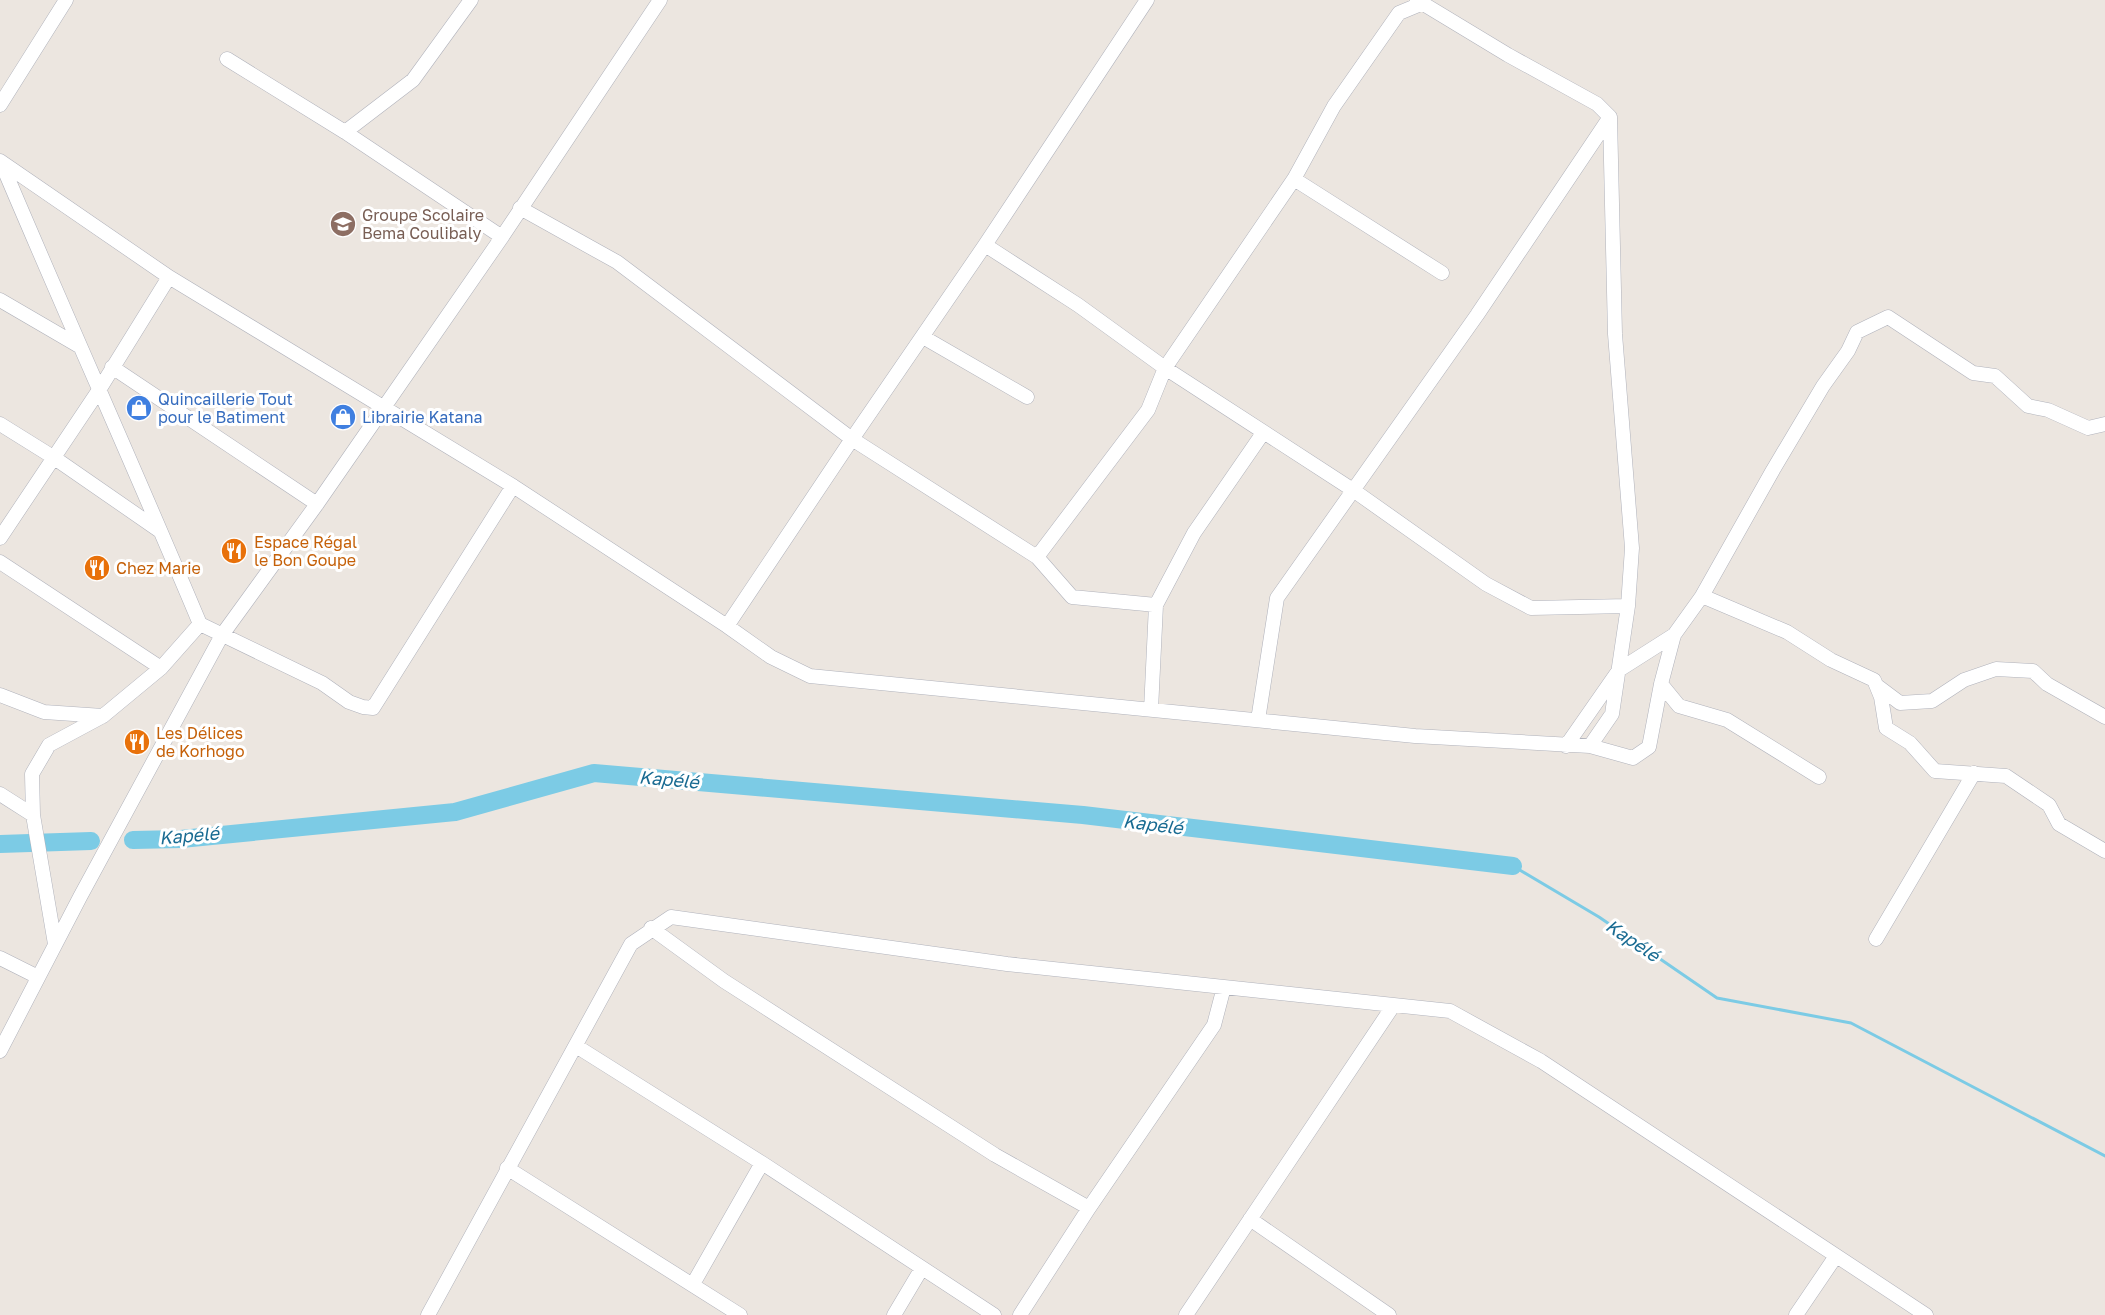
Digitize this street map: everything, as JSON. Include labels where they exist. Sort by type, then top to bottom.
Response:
[{"type":"street","points":[[0,105],[66,0]]},
{"type":"street","points":[[345,132],[413,80],[471,0]]},
{"type":"street","points":[[0,1052],[55,944],[222,635],[317,504],[502,237],[660,0]]},
{"type":"street","points":[[727,626],[852,438],[985,245],[1147,0]]},
{"type":"street","points":[[1037,557],[1148,410],[1165,368],[1294,179],[1334,106],[1399,13],[1420,2],[1508,55],[1597,104],[1610,117],[1615,334],[1632,548],[1628,606],[1612,714],[1590,746]]},
{"type":"street","points":[[228,59],[345,132],[502,237]]},
{"type":"street","points":[[1258,720],[1277,598],[1477,315],[1610,117]]},
{"type":"street","points":[[0,161],[169,277],[513,486],[771,657],[810,676],[1415,736],[1590,746],[1633,758],[1649,747],[1661,684],[1674,635],[1702,596],[1784,451],[1823,386],[1848,351],[1857,332],[1888,317],[1973,373],[1995,376],[2028,406],[2048,410],[2088,428],[2105,424]]},
{"type":"street","points":[[0,161],[200,624],[322,682],[349,702],[373,708],[513,486]]},
{"type":"street","points":[[1294,179],[1442,273]]},
{"type":"street","points":[[520,208],[617,262],[852,438],[1037,557],[1072,597],[1156,605]]},
{"type":"street","points":[[985,245],[1078,305],[1165,368],[1353,490],[1486,584],[1531,608],[1628,606]]},
{"type":"street","points":[[0,538],[99,390],[169,277]]},
{"type":"street","points":[[0,300],[79,346]]},
{"type":"street","points":[[923,337],[1027,397]]},
{"type":"street","points":[[112,367],[317,504]]},
{"type":"street","points":[[0,424],[53,457],[162,532]]},
{"type":"street","points":[[1150,710],[1156,605],[1194,533],[1263,433]]},
{"type":"street","points":[[0,562],[161,668]]},
{"type":"street","points":[[1702,596],[1787,632],[1831,660],[1874,680],[1881,697],[1886,728],[1910,743],[1935,771],[2006,776],[2049,805],[2060,824],[2105,851]]},
{"type":"street","points":[[55,944],[33,815],[32,774],[49,745],[103,716],[161,668],[200,624]]},
{"type":"street","points":[[1566,746],[1619,670],[1674,635]]},
{"type":"street","points":[[1876,685],[1900,703],[1932,701],[1964,680],[1996,669],[2033,671],[2047,684],[2105,717]]},
{"type":"street","points":[[1661,684],[1679,706],[1727,720],[1819,777]]},
{"type":"street","points":[[0,695],[44,712],[103,716]]},
{"type":"street","points":[[1876,939],[1974,773]]},
{"type":"street","points":[[0,794],[33,815]]},
{"type":"street","points":[[428,1315],[631,944],[651,928],[671,917],[1007,964],[1450,1011],[1541,1061],[1926,1315]]},
{"type":"street","points":[[651,928],[724,981],[995,1155],[1089,1208]]},
{"type":"street","points":[[0,958],[38,976]]},
{"type":"street","points":[[1020,1315],[1089,1208],[1214,1025],[1224,987]]},
{"type":"street","points":[[1186,1315],[1393,1006]]},
{"type":"street","points":[[576,1046],[762,1163],[994,1315]]},
{"type":"street","points":[[693,1284],[762,1163]]},
{"type":"street","points":[[507,1168],[740,1315]]},
{"type":"street","points":[[1250,1219],[1389,1315]]},
{"type":"street","points":[[1797,1315],[1836,1256]]},
{"type":"street","points":[[894,1315],[922,1268]]},
{"type":"waterway","name":"Kapélé","points":[[133,840],[181,839],[455,812],[594,773],[1083,815],[1513,866]]},
{"type":"waterway","name":"Kapélé","points":[[0,844],[91,841]]},
{"type":"waterway","name":"Kapélé","points":[[1513,866],[1599,917],[1717,998],[1851,1023],[2105,1156]]},
{"type":"place","name":"Groupe Scolaire Bema Coulibaly","points":[[343,224]]},
{"type":"place","name":"Quincaillerie Tout pour le Batiment","points":[[139,408]]},
{"type":"place","name":"Librairie Katana","points":[[343,417]]},
{"type":"place","name":"Espace Régal le Bon Goupe","points":[[234,551]]},
{"type":"place","name":"Chez Marie","points":[[97,568]]},
{"type":"place","name":"Les Délices de Korhogo","points":[[137,742]]}]
